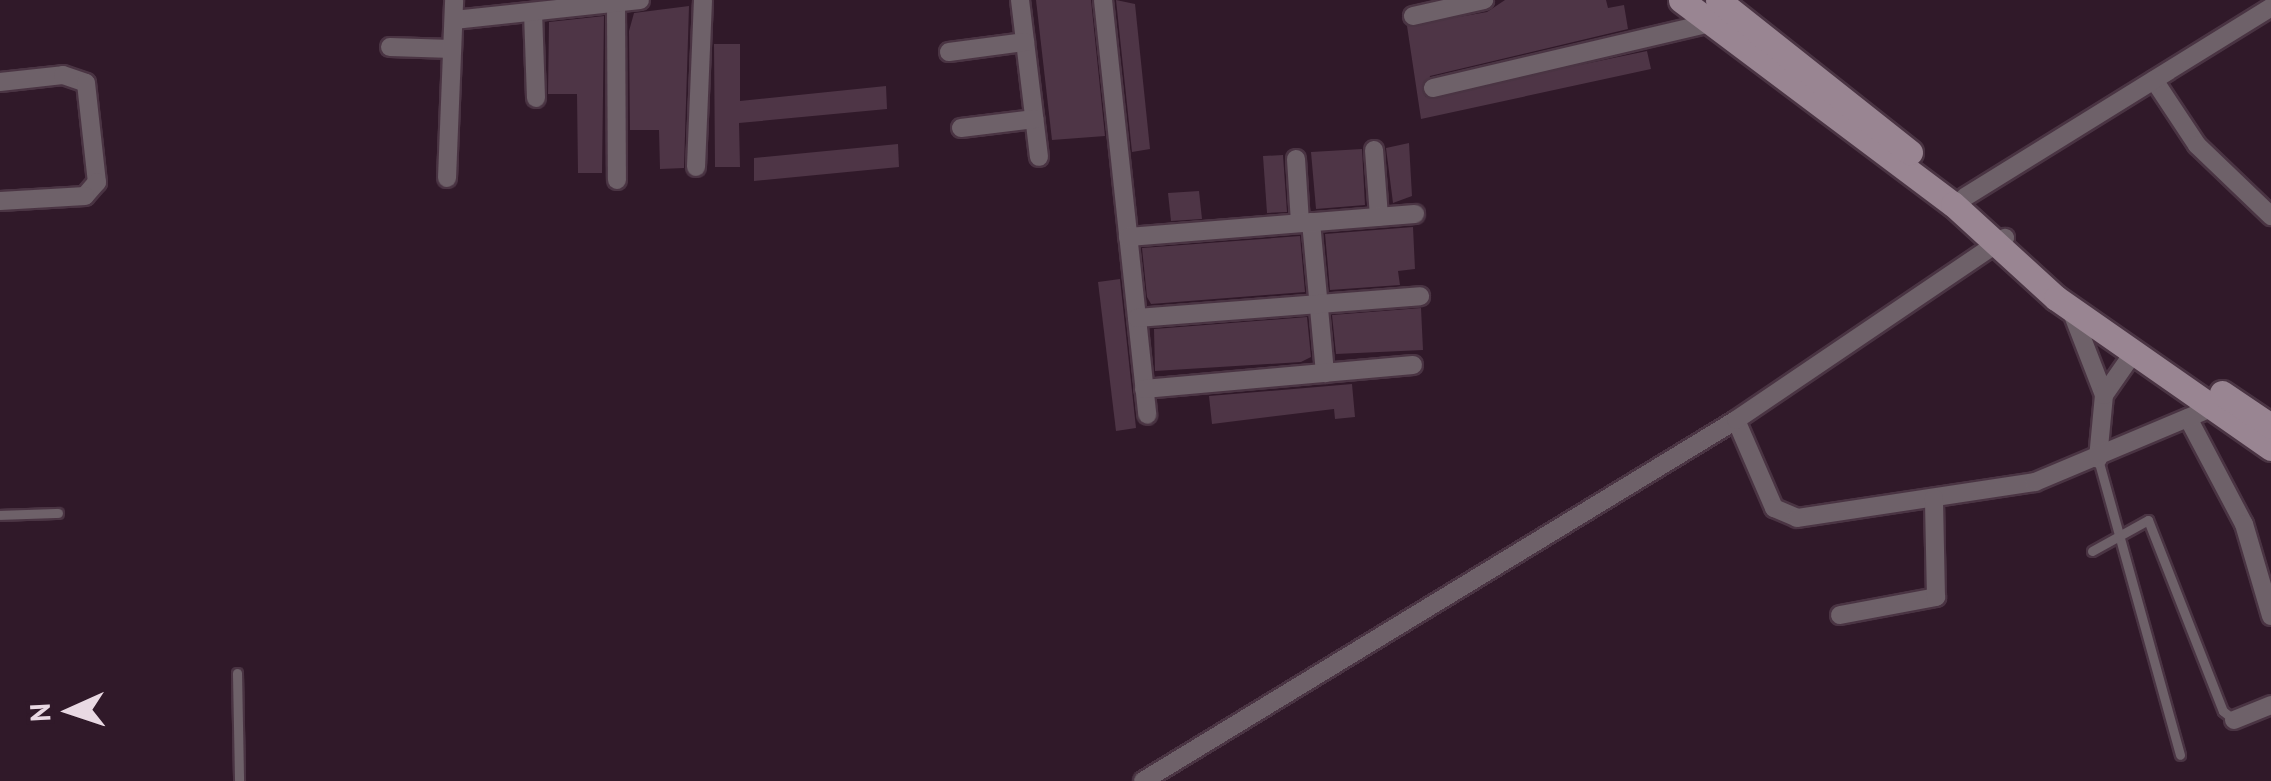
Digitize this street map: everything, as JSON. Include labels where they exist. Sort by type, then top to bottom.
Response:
[{"type":"street","points":[[447,178],[454,0]]},
{"type":"street","points":[[454,20],[511,9],[534,12],[640,0]]},
{"type":"street","points":[[696,167],[704,0]]},
{"type":"street","points":[[1020,0],[1038,157]]},
{"type":"street","points":[[1103,0],[1147,415]]},
{"type":"street","points":[[1412,16],[1484,0]]},
{"type":"street","points":[[1680,0],[1720,12],[1965,198],[1999,242],[2271,426]]},
{"type":"street","points":[[616,5],[617,180]]},
{"type":"street","points":[[1965,198],[2157,86],[2271,7]]},
{"type":"street","points":[[534,12],[536,98]]},
{"type":"street","points":[[1433,88],[1720,12]]},
{"type":"street","points":[[1720,12],[1999,242],[2070,307],[2271,448]]},
{"type":"street","points":[[949,52],[1025,42]]},
{"type":"street","points":[[390,47],[452,49]]},
{"type":"street","points":[[0,82],[63,75],[86,83],[97,182],[85,196],[0,201]]},
{"type":"street","points":[[2157,86],[2178,117],[2271,216]]},
{"type":"street","points":[[961,128],[1034,119]]},
{"type":"street","points":[[1374,150],[1379,217]]},
{"type":"street","points":[[1296,159],[1325,373]]},
{"type":"street","points":[[1128,237],[1415,214]]},
{"type":"street","points":[[1143,781],[1736,420],[1999,242]]},
{"type":"street","points":[[1136,318],[1420,296]]},
{"type":"street","points":[[2070,307],[2104,395],[2098,459]]},
{"type":"street","points":[[2104,395],[2134,352]]},
{"type":"street","points":[[1144,389],[1413,366]]},
{"type":"street","points":[[1736,420],[1785,517],[2035,482],[2098,459],[2213,407]]},
{"type":"street","points":[[2188,418],[2264,570],[2271,616]]},
{"type":"street","points":[[1840,615],[1936,597],[1934,498]]},
{"type":"street","points":[[2234,720],[2271,705]]},
{"type":"lane","points":[[2098,459],[2180,754]]},
{"type":"lane","points":[[0,515],[58,513]]},
{"type":"lane","points":[[2092,551],[2148,520],[2222,711],[2234,720]]},
{"type":"lane","points":[[238,674],[238,781]]},
{"type":"building","points":[[1036,0],[1091,0],[1105,136],[1052,140]]},
{"type":"building","points":[[1116,0],[1135,4],[1150,149],[1132,152]]},
{"type":"building","points":[[1505,0],[1606,0],[1608,8],[1624,5],[1628,29],[1430,76],[1425,97],[1647,51],[1651,69],[1421,119],[1407,26],[1487,12]]},
{"type":"building","points":[[689,6],[684,168],[660,169],[659,130],[630,130],[629,31],[634,13]]},
{"type":"building","points":[[604,16],[602,173],[578,173],[577,94],[548,94],[549,22]]},
{"type":"building","points":[[714,44],[740,44],[740,101],[886,86],[887,109],[739,123],[740,167],[715,167]]},
{"type":"building","points":[[1409,143],[1412,196],[1393,203],[1386,148]]},
{"type":"building","points":[[898,144],[899,167],[754,181],[754,158]]},
{"type":"building","points":[[1362,149],[1365,205],[1316,209],[1311,152]]},
{"type":"building","points":[[1283,155],[1287,212],[1267,213],[1263,156]]},
{"type":"building","points":[[1199,191],[1202,219],[1171,221],[1168,193]]},
{"type":"building","points":[[1413,227],[1415,269],[1398,271],[1400,285],[1330,290],[1325,234]]},
{"type":"building","points":[[1300,236],[1305,292],[1151,304],[1147,297],[1142,248]]},
{"type":"building","points":[[1120,279],[1136,428],[1116,431],[1098,282]]},
{"type":"building","points":[[1421,308],[1423,350],[1336,354],[1332,315]]},
{"type":"building","points":[[1307,317],[1311,357],[1301,362],[1155,371],[1154,329]]},
{"type":"building","points":[[1352,384],[1355,417],[1335,419],[1334,409],[1212,424],[1209,396]]}]
